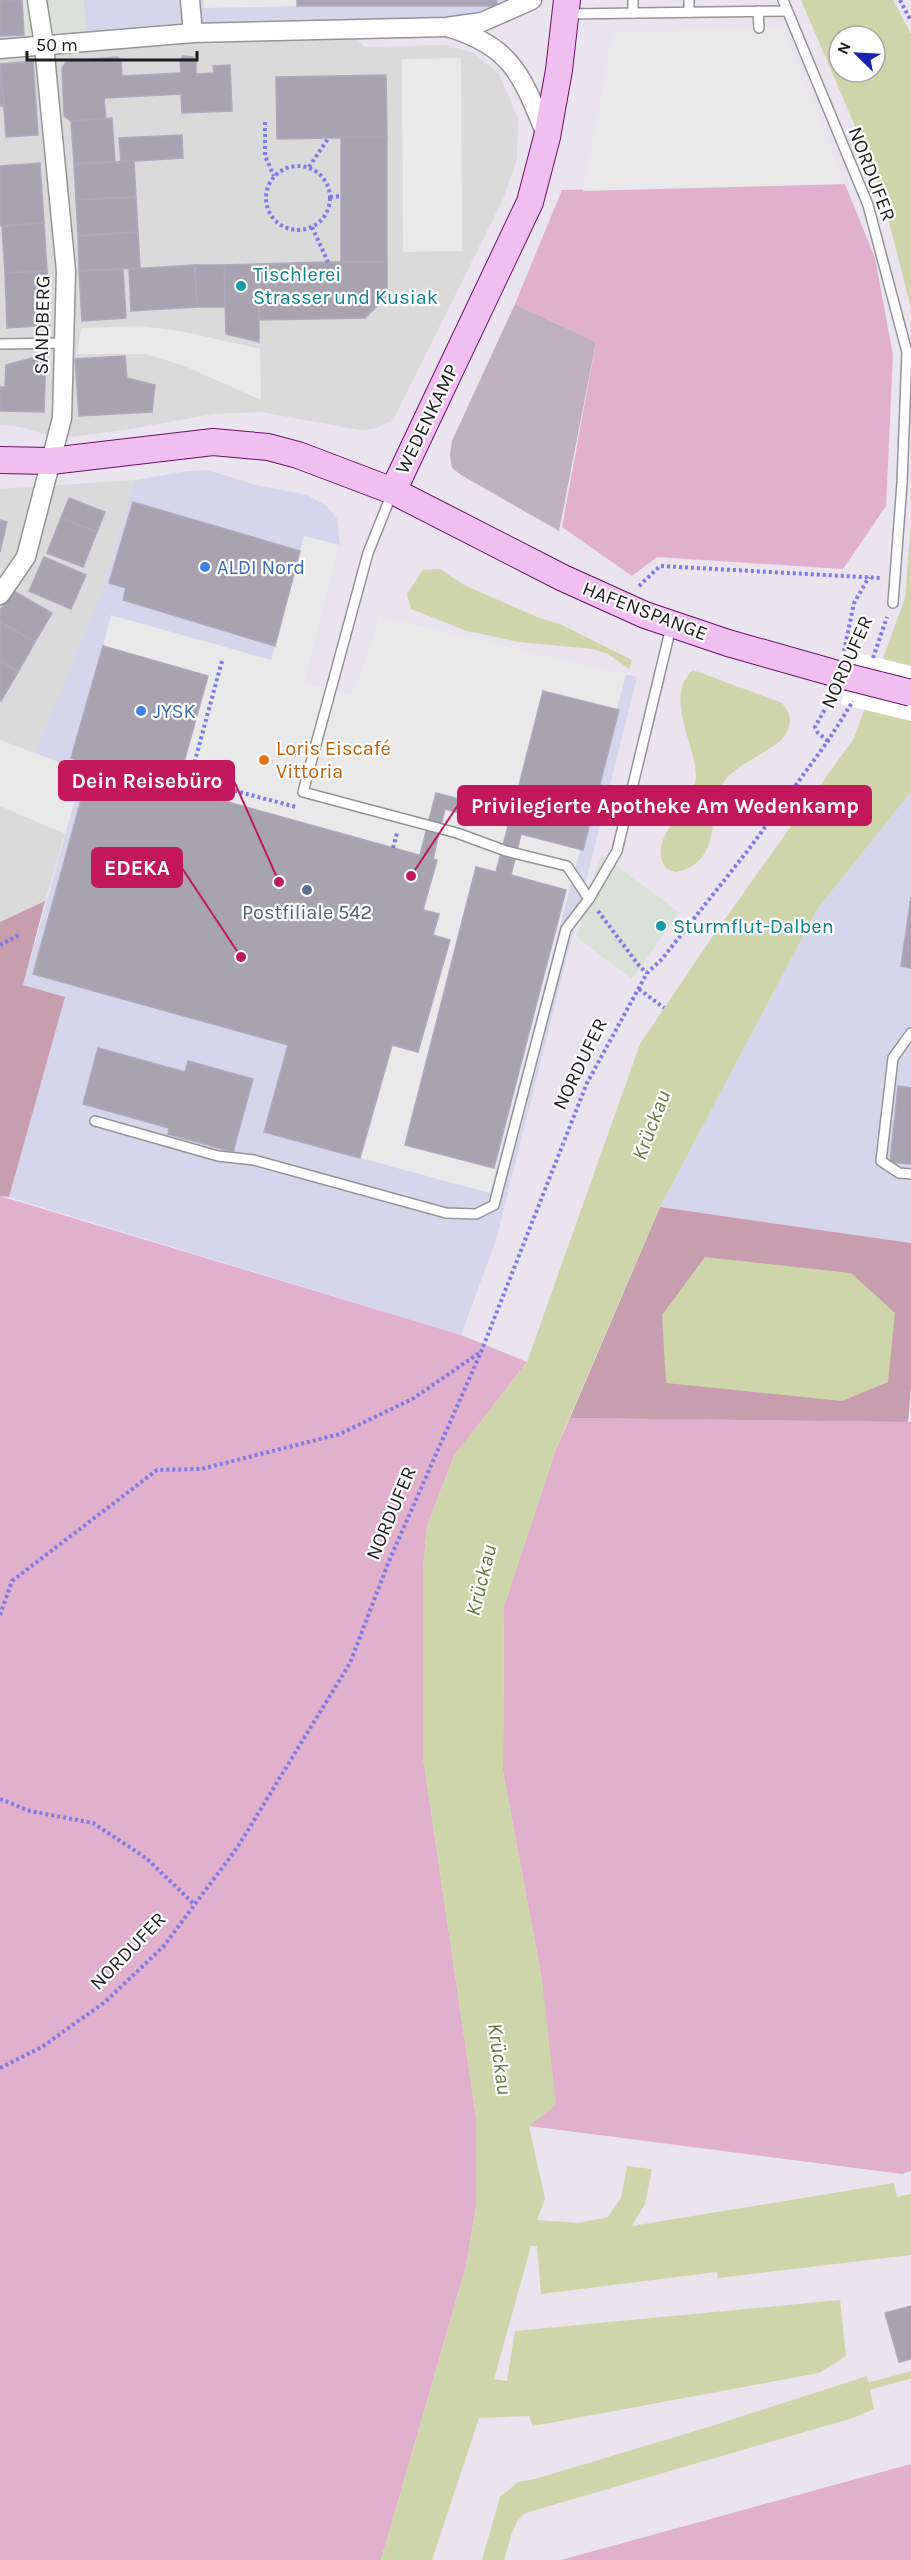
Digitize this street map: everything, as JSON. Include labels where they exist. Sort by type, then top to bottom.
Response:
[{"type":"main road","name":"WEDENKAMP","points":[[0,460],[51,462],[213,442],[249,444],[298,455],[393,491],[530,202],[547,137],[567,7]]},
{"type":"main road","name":"HAFENSPANGE","points":[[393,491],[562,578],[672,625],[845,681],[911,693]]},
{"type":"street","name":"SANDBERG","points":[[0,595],[26,557],[62,418],[66,271],[44,45],[37,0]]},
{"type":"street","points":[[190,0],[193,33]]},
{"type":"street","points":[[0,49],[193,33],[446,27],[482,22],[532,0]]},
{"type":"street","points":[[446,27],[481,39],[501,51],[522,80],[547,137]]},
{"type":"lane","points":[[633,0],[633,13]]},
{"type":"lane","points":[[689,0],[689,12]]},
{"type":"lane","name":"NORDUFER","points":[[783,0],[868,205],[907,352],[902,483],[892,603]]},
{"type":"lane","points":[[567,7],[633,13],[787,11]]},
{"type":"lane","points":[[758,11],[759,28]]},
{"type":"lane","points":[[0,344],[65,343]]},
{"type":"lane","points":[[393,491],[368,553],[303,792],[457,833],[506,851],[567,866],[589,899]]},
{"type":"lane","points":[[95,1121],[218,1156],[254,1160],[446,1212],[476,1214],[494,1205],[566,929],[589,899],[617,851],[672,625]]},
{"type":"lane","points":[[911,1033],[894,1058],[881,1161],[899,1173],[911,1174]]},
{"type":"path","points":[[900,0],[911,21]]},
{"type":"path","points":[[265,122],[265,156],[274,176]]},
{"type":"path","points":[[309,167],[329,137]]},
{"type":"path","points":[[297,165],[309,167],[324,179],[330,196],[329,209],[322,220],[312,227],[299,230],[287,228],[276,222],[268,211],[267,186],[284,168],[297,165]]},
{"type":"path","points":[[330,196],[341,196]]},
{"type":"path","points":[[312,227],[328,262]]},
{"type":"path","points":[[638,587],[660,566],[894,579]]},
{"type":"path","points":[[828,741],[818,733],[815,727],[845,681],[854,603],[869,577]]},
{"type":"path","name":"NORDUFER","points":[[872,660],[892,603]]},
{"type":"path","points":[[222,661],[190,779],[306,809]]},
{"type":"path","name":"NORDUFER","points":[[0,2068],[42,2047],[105,2002],[163,1947],[237,1848],[350,1663],[389,1561],[480,1352],[587,1083],[647,973],[662,959],[749,849],[828,741],[845,681]]},
{"type":"path","points":[[199,794],[203,783]]},
{"type":"path","points":[[385,830],[408,836]]},
{"type":"path","points":[[393,848],[397,833]]},
{"type":"path","points":[[589,899],[639,967],[647,973]]},
{"type":"path","points":[[0,945],[18,935]]},
{"type":"path","points":[[639,989],[664,1008]]},
{"type":"path","points":[[0,1615],[12,1581],[157,1470],[201,1469],[340,1434],[414,1398],[480,1352]]},
{"type":"path","points":[[0,1799],[30,1811],[93,1823],[146,1858],[195,1905]]},
{"type":"shaded area","points":[[0,0],[532,0],[482,22],[0,49]]},
{"type":"shaded area","points":[[22,0],[84,0],[86,43],[25,46]]},
{"type":"shaded area","points":[[203,0],[297,0],[297,6],[204,8]]},
{"type":"shaded area","points":[[783,28],[845,184],[583,191],[613,32]]},
{"type":"shaded area","points":[[347,29],[365,47],[446,45],[474,53],[499,74],[518,118],[517,159],[504,197],[393,420],[373,429],[360,430],[261,412],[213,414],[72,437],[0,425],[0,49]]},
{"type":"shaded area","points":[[461,58],[462,251],[403,252],[402,59]]},
{"type":"shaded area","points":[[845,184],[875,258],[893,355],[886,506],[843,569],[657,557],[632,576],[562,527],[596,342],[515,304],[562,190]]},
{"type":"shaded area","points":[[515,304],[596,342],[559,531],[452,468],[450,455],[452,441]]},
{"type":"shaded area","points":[[140,326],[181,331],[260,349],[261,400],[182,365],[145,354],[77,354],[81,328]]},
{"type":"shaded area","points":[[208,470],[252,484],[307,495],[327,506],[337,519],[340,545],[305,682],[351,694],[368,651],[378,615],[637,677],[496,1240],[461,1335],[9,1197],[64,997],[23,985],[83,772],[35,754],[107,579],[134,480]]},
{"type":"shaded area","points":[[134,480],[107,579],[83,771],[45,901],[0,922],[0,489]]},
{"type":"shaded area","points":[[304,536],[340,545],[305,682],[351,694],[368,651],[378,615],[626,674],[490,1193],[360,1158],[392,1045],[418,1052],[450,940],[433,935],[439,914],[423,910],[436,860],[177,787],[208,676],[103,646],[111,615],[271,660]]},
{"type":"shaded area","points":[[0,740],[83,771],[65,834],[0,806]]},
{"type":"shaded area","points":[[911,792],[911,1243],[660,1207],[818,908]]},
{"type":"shaded area","points":[[601,855],[679,912],[632,979],[577,937]]},
{"type":"shaded area","points":[[45,901],[23,985],[65,997],[9,1197],[0,1196],[0,922]]},
{"type":"shaded area","points":[[0,1196],[461,1335],[527,1362],[454,1456],[427,1526],[423,1569],[423,1757],[476,2117],[476,2207],[466,2266],[381,2560],[0,2560]]},
{"type":"shaded area","points":[[660,1207],[911,1243],[911,1388],[908,1422],[570,1418]]},
{"type":"shaded area","points":[[570,1418],[911,1422],[911,2171],[902,2174],[529,2126],[542,1980],[503,1771],[504,1606],[556,1449]]},
{"type":"shaded area","points":[[911,2464],[911,2560],[561,2560]]},
{"type":"water","points":[[801,0],[893,0],[911,34],[911,308],[883,199],[837,84],[887,84],[887,24],[827,24],[827,61]]},
{"type":"water","name":"Krückau","points":[[911,522],[911,792],[818,908],[660,1207],[556,1449],[504,1606],[503,1771],[542,1980],[556,2105],[529,2126],[545,2199],[537,2220],[579,2223],[608,2217],[621,2198],[627,2166],[652,2169],[645,2204],[632,2226],[894,2183],[897,2197],[911,2194],[911,2255],[718,2278],[717,2272],[541,2294],[537,2246],[531,2246],[494,2379],[507,2381],[515,2331],[840,2300],[846,2356],[819,2373],[533,2426],[529,2416],[479,2418],[432,2560],[381,2560],[466,2266],[476,2207],[476,2117],[423,1757],[423,1569],[427,1526],[454,1456],[527,1362],[640,1044],[715,933],[854,738],[905,598]]},
{"type":"water","points":[[440,569],[464,585],[537,617],[560,624],[632,660],[629,669],[608,654],[593,649],[519,642],[467,631],[411,609],[407,594],[423,570]]},
{"type":"water","points":[[693,670],[782,703],[790,722],[787,732],[780,741],[727,777],[718,795],[707,848],[701,858],[691,867],[676,872],[667,869],[661,858],[661,846],[672,823],[688,800],[696,777],[681,707],[681,693],[685,681]]},
{"type":"water","points":[[705,1257],[851,1273],[895,1313],[888,1382],[842,1401],[666,1383],[662,1315]]},
{"type":"water","points":[[867,2376],[874,2409],[853,2418],[525,2513],[514,2528],[504,2560],[482,2560],[500,2497],[518,2482],[535,2479],[715,2425]]},
{"type":"pier","points":[[854,652],[911,666],[911,721],[841,704]]},
{"type":"building","points":[[0,0],[22,0],[24,35],[0,36]]},
{"type":"building","points":[[297,0],[497,0],[497,6],[297,6]]},
{"type":"building","points":[[183,56],[193,57],[196,60],[196,74],[214,73],[213,66],[230,65],[232,111],[182,113],[181,94],[104,98],[106,119],[71,121],[64,116],[62,68],[67,61],[117,57],[121,60],[122,76],[181,73],[180,60]]},
{"type":"building","points":[[33,61],[38,135],[6,137],[1,64]]},
{"type":"building","points":[[0,64],[4,106],[0,106]]},
{"type":"building","points":[[386,75],[387,137],[277,139],[276,77]]},
{"type":"building","points":[[112,118],[115,162],[74,164],[71,121]]},
{"type":"building","points":[[182,135],[183,158],[121,162],[119,138]]},
{"type":"building","points":[[341,137],[387,137],[387,262],[341,262]]},
{"type":"building","points":[[134,161],[136,197],[76,200],[74,164]]},
{"type":"building","points":[[40,163],[44,223],[0,226],[0,166]]},
{"type":"building","points":[[136,197],[138,232],[78,236],[76,200]]},
{"type":"building","points":[[44,223],[47,271],[5,273],[2,226]]},
{"type":"building","points":[[138,232],[140,268],[79,271],[78,236]]},
{"type":"building","points":[[387,262],[387,296],[365,318],[259,320],[258,264]]},
{"type":"building","name":"Tischlerei Strasser und Kusiak","points":[[258,264],[259,342],[226,334],[224,265]]},
{"type":"building","points":[[195,265],[197,307],[131,311],[129,269]]},
{"type":"building","points":[[195,265],[224,265],[225,307],[197,307]]},
{"type":"building","points":[[123,269],[126,318],[82,321],[79,271]]},
{"type":"building","points":[[47,271],[50,325],[7,328],[5,273]]},
{"type":"building","points":[[46,354],[44,412],[0,411],[0,387],[5,387],[6,365]]},
{"type":"building","points":[[125,356],[127,378],[155,385],[152,412],[79,416],[75,359]]},
{"type":"building","points":[[69,498],[105,512],[97,532],[61,518]]},
{"type":"building","name":"ALDI Nord","points":[[133,502],[300,551],[275,646],[123,600],[126,588],[109,583]]},
{"type":"building","points":[[61,518],[97,532],[83,567],[47,553]]},
{"type":"building","points":[[0,520],[7,522],[0,552]]},
{"type":"building","points":[[44,557],[86,575],[71,609],[29,591]]},
{"type":"building","points":[[12,590],[52,613],[35,642],[0,622],[0,610]]},
{"type":"building","points":[[0,622],[35,642],[18,672],[0,661]]},
{"type":"building","name":"JYSK","points":[[103,646],[208,676],[177,787],[71,758]]},
{"type":"building","points":[[0,661],[18,672],[1,701],[0,700]]},
{"type":"building","points":[[543,691],[619,710],[583,850],[521,834],[511,875],[566,890],[494,1168],[405,1145],[476,867],[496,872],[508,826],[445,809],[433,859],[420,855],[436,793],[512,813]]},
{"type":"building","points":[[91,764],[437,860],[423,910],[439,914],[433,935],[450,940],[418,1052],[392,1045],[360,1158],[264,1132],[288,1045],[33,974]]},
{"type":"building","points":[[911,897],[911,968],[901,966]]},
{"type":"building","points":[[98,1048],[185,1072],[188,1061],[253,1079],[233,1152],[168,1134],[169,1128],[83,1104]]},
{"type":"building","points":[[898,1086],[911,1088],[911,1164],[890,1162]]},
{"type":"building","points":[[911,2306],[911,2359],[899,2362],[885,2313]]},
{"type":"waterway","points":[[869,2386],[911,2375]]},
{"type":"place","name":"Tischlerei Strasser und Kusiak","points":[[241,286]]},
{"type":"place","name":"ALDI Nord","points":[[205,567]]},
{"type":"place","name":"JYSK","points":[[141,711]]},
{"type":"place","name":"Loris Eiscafé Vittoria","points":[[264,760]]},
{"type":"place","name":"Privilegierte Apotheke Am Wedenkamp","points":[[411,876]]},
{"type":"place","name":"Dein Reisebüro","points":[[279,882]]},
{"type":"place","name":"Postfiliale 542","points":[[307,890]]},
{"type":"place","name":"Sturmflut-Dalben","points":[[661,926]]},
{"type":"place","name":"EDEKA","points":[[241,957]]}]
